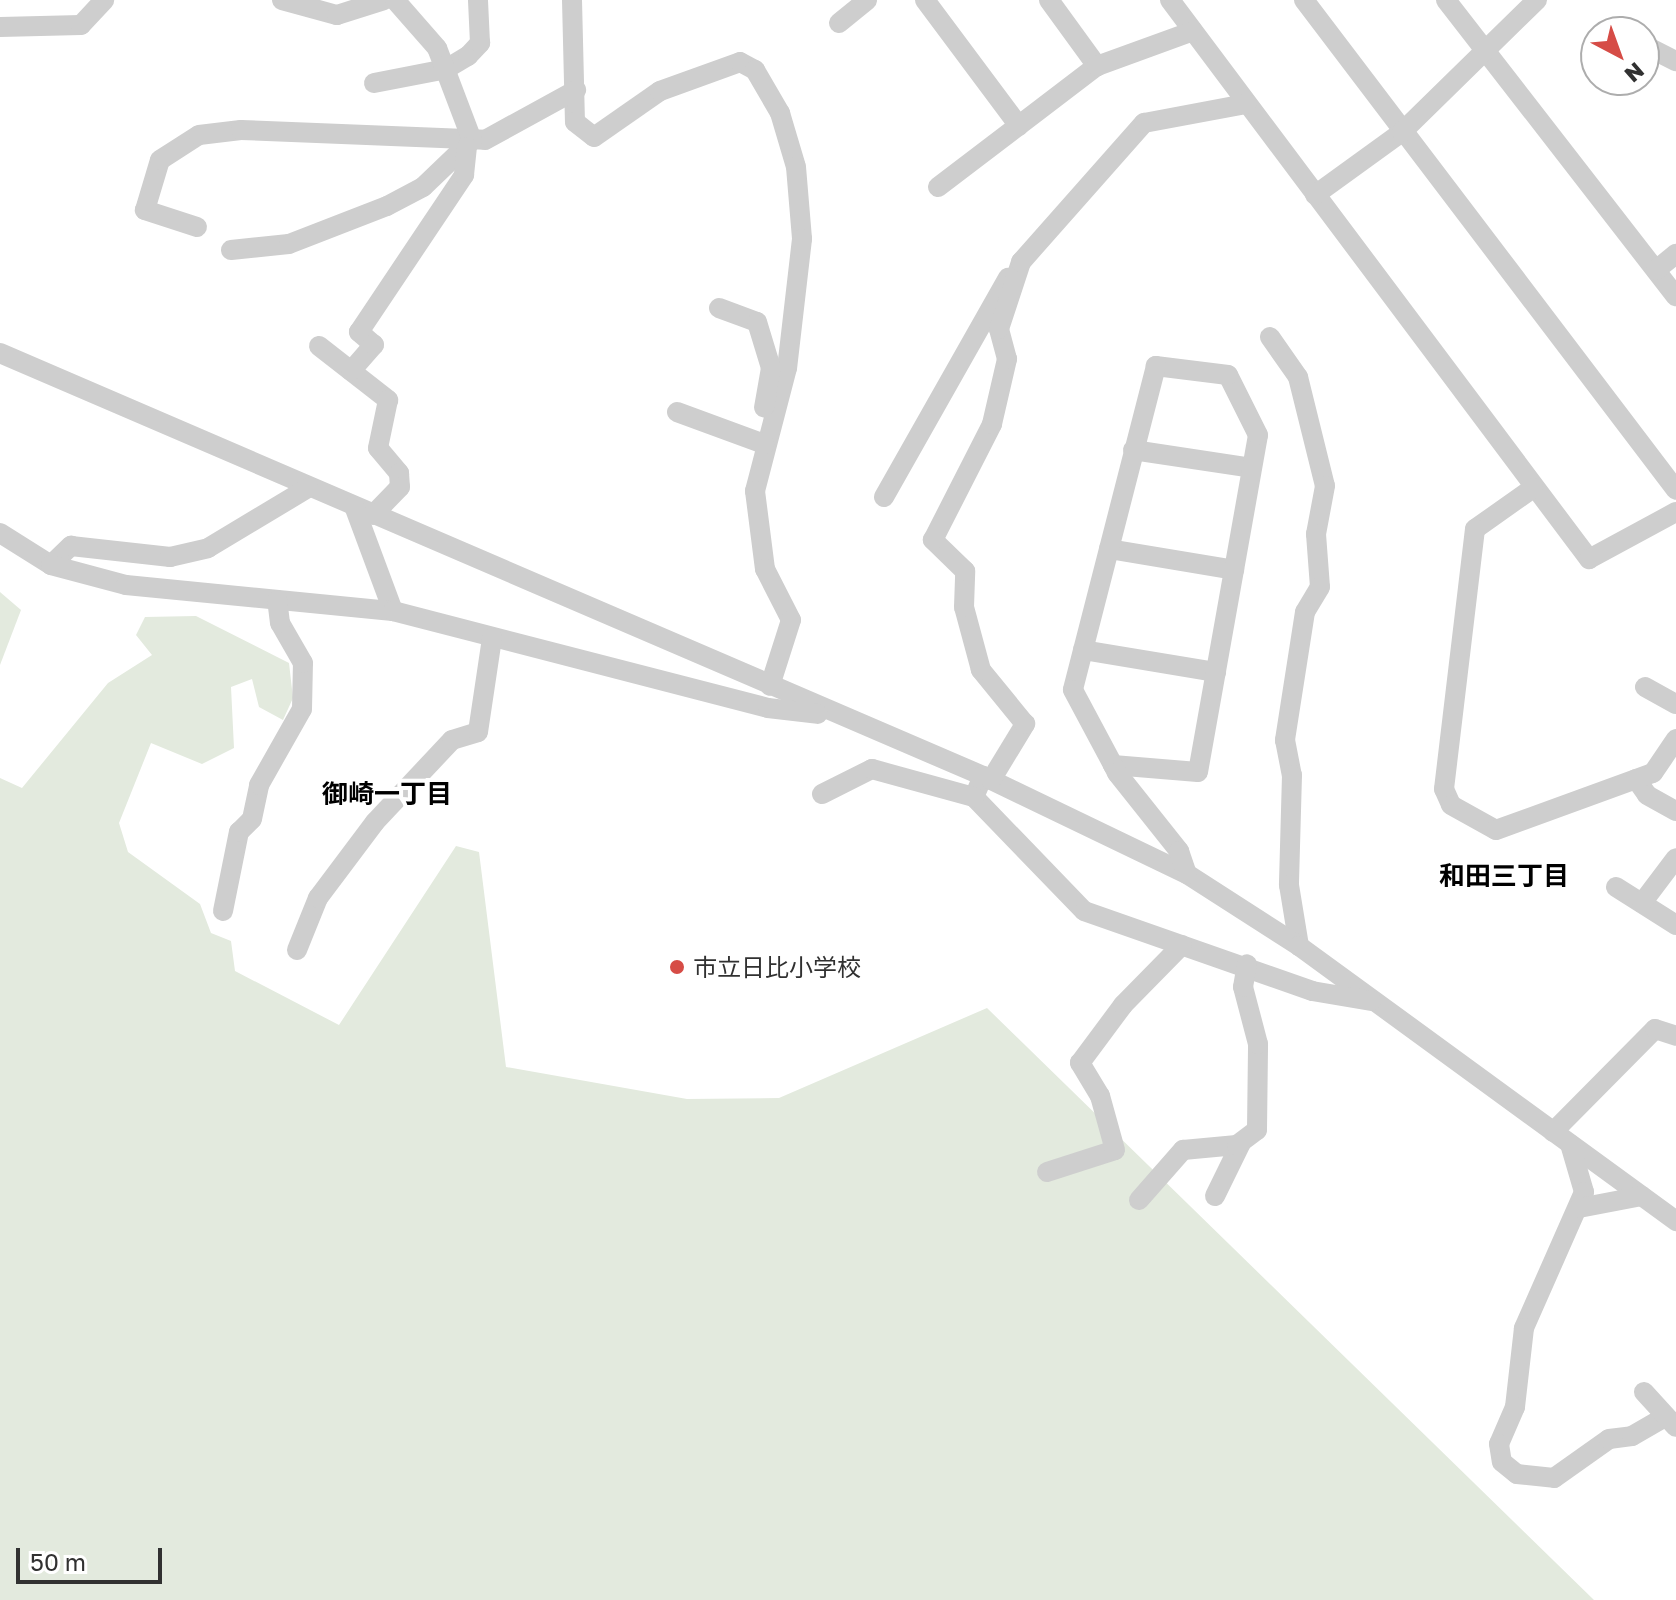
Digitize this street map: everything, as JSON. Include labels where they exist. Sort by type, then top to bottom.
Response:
[{"type":"street","points":[[0,27],[81,25],[104,0]]},
{"type":"street","points":[[282,0],[337,15],[384,0]]},
{"type":"street","points":[[351,371],[374,345],[359,332],[464,175],[470,143],[446,69],[395,0]]},
{"type":"street","points":[[374,83],[446,69],[480,43],[478,0]]},
{"type":"street","points":[[572,0],[575,122],[594,137],[660,91],[740,62],[755,70],[780,113],[796,167],[802,239],[787,368],[760,440]]},
{"type":"street","points":[[839,23],[867,0]]},
{"type":"street","points":[[925,0],[1019,126]]},
{"type":"street","points":[[1049,0],[1097,66]]},
{"type":"street","points":[[1170,0],[1589,559],[1676,512]]},
{"type":"street","points":[[1304,0],[1676,490]]},
{"type":"street","points":[[1446,0],[1676,296]]},
{"type":"street","points":[[1315,195],[1402,132],[1537,0]]},
{"type":"street","points":[[938,187],[1097,66],[1193,31]]},
{"type":"street","points":[[197,227],[145,210],[160,160],[199,135],[241,130],[470,143],[507,134],[576,90]]},
{"type":"street","points":[[884,497],[1021,262],[1144,123],[1246,104]]},
{"type":"street","points":[[231,250],[289,244],[387,206],[423,187],[470,143]]},
{"type":"street","points":[[1656,270],[1676,254]]},
{"type":"street","points":[[974,797],[1025,724],[981,670],[964,607],[965,571],[933,540],[992,424],[1007,359],[999,329],[1021,262]]},
{"type":"street","points":[[719,308],[757,322],[771,368],[760,440],[754,529],[791,620],[770,686]]},
{"type":"street","points":[[1270,337],[1298,377],[1325,486],[1316,534],[1320,587],[1305,612],[1285,740],[1292,775],[1289,885],[1299,946]]},
{"type":"street","points":[[319,346],[388,400],[378,448],[399,473],[400,487],[373,515]]},
{"type":"street","points":[[0,353],[987,778],[1187,874],[1299,946],[1675,1217]]},
{"type":"street","points":[[1113,765],[1198,772],[1258,435],[1228,375],[1156,366],[1073,690],[1113,765],[1179,851],[1187,874]]},
{"type":"street","points":[[677,412],[760,440]]},
{"type":"street","points":[[1133,450],[1252,468]]},
{"type":"street","points":[[51,565],[71,546],[170,557],[208,548],[308,488]]},
{"type":"street","points":[[1533,488],[1475,529],[1444,789],[1464,817],[1496,830],[1653,773],[1676,739]]},
{"type":"street","points":[[354,506],[393,611]]},
{"type":"street","points":[[0,533],[51,565],[126,585],[393,611],[768,708],[838,716]]},
{"type":"street","points":[[1109,549],[1234,570]]},
{"type":"street","points":[[223,911],[239,832],[252,819],[259,785],[302,709],[303,663],[280,623],[277,600]]},
{"type":"street","points":[[297,950],[318,898],[375,822],[452,740],[478,732],[492,638]]},
{"type":"street","points":[[1083,650],[1216,672]]},
{"type":"street","points":[[1645,687],[1676,704]]},
{"type":"street","points":[[822,794],[872,769],[974,797],[1084,911],[1247,964],[1312,991],[1375,1002]]},
{"type":"street","points":[[1636,779],[1647,795],[1676,811]]},
{"type":"street","points":[[1642,903],[1676,858]]},
{"type":"street","points":[[1616,887],[1676,925]]},
{"type":"street","points":[[1047,1172],[1115,1150],[1100,1096],[1080,1063],[1123,1005],[1182,945]]},
{"type":"street","points":[[1215,1196],[1241,1143],[1261,1115],[1258,1044],[1243,987],[1247,964]]},
{"type":"street","points":[[1562,1138],[1655,1029],[1676,1036]]},
{"type":"street","points":[[1562,1138],[1584,1192],[1524,1328],[1515,1407],[1499,1444],[1502,1462],[1517,1474],[1554,1478],[1609,1439],[1632,1436],[1671,1422],[1644,1392]]},
{"type":"street","points":[[1139,1200],[1183,1150],[1241,1143]]},
{"type":"street","points":[[1579,1208],[1642,1196]]},
{"type":"shaded area","points":[[0,592],[21,610],[0,665]]},
{"type":"shaded area","points":[[196,616],[289,663],[293,698],[283,720],[259,707],[252,679],[231,687],[234,748],[202,764],[151,743],[119,823],[128,852],[200,904],[211,933],[231,941],[235,971],[339,1025],[456,846],[479,852],[506,1067],[687,1099],[779,1098],[987,1008],[1594,1600],[0,1600],[0,778],[22,788],[108,683],[152,655],[136,635],[145,617]]},
{"type":"place","name":"市立日比小学校","points":[[677,967]]},
{"type":"district","name":"御崎一丁目","points":[[387,794]]},
{"type":"district","name":"和田三丁目","points":[[1504,876]]}]
